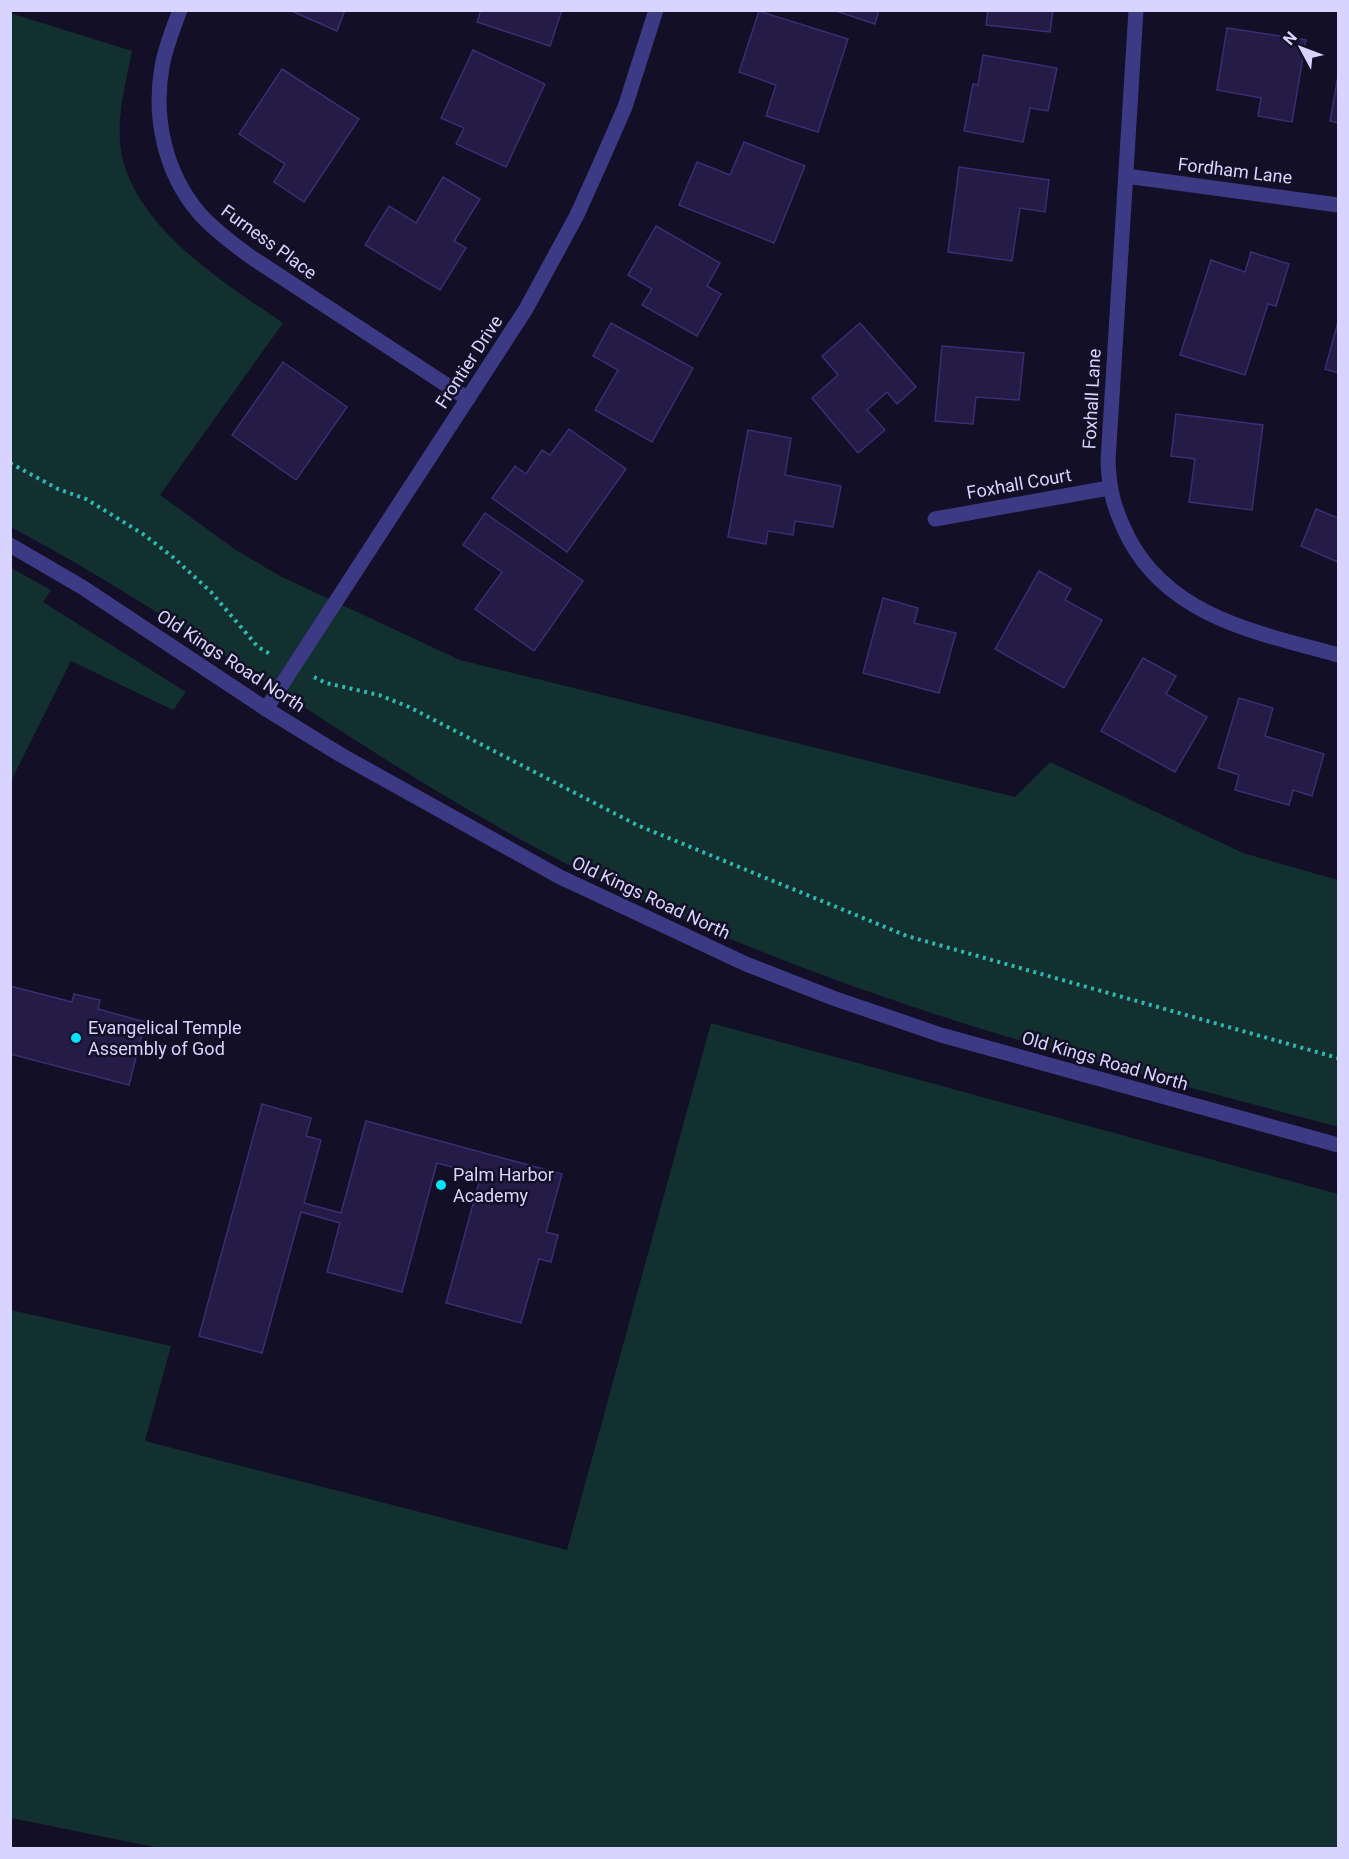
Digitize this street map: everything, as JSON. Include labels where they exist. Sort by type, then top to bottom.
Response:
[{"type":"street","name":"Furness Place","points":[[180,10],[162,65],[158,107],[166,151],[185,195],[200,214],[251,257],[468,399]]},
{"type":"street","name":"Frontier Drive","points":[[266,709],[526,309],[577,215],[625,107],[656,10]]},
{"type":"street","name":"Foxhall Lane","points":[[1136,10],[1109,438],[1109,488],[1124,530],[1140,557],[1157,578],[1185,601],[1203,612],[1243,628],[1338,655]]},
{"type":"street","name":"Fordham Lane","points":[[1126,176],[1338,205]]},
{"type":"street","name":"Foxhall Court","points":[[935,519],[1109,488]]},
{"type":"street","name":"Old Kings Road North","points":[[10,545],[82,587],[266,709],[341,755],[560,876],[746,964],[833,998],[941,1035],[1338,1145]]},
{"type":"path","points":[[10,463],[58,489],[86,499],[143,534],[174,558],[211,592],[258,647]]},
{"type":"path","points":[[326,683],[379,695],[409,708],[637,825],[896,932],[955,951],[1338,1058]]},
{"type":"green space","points":[[10,13],[132,51],[123,93],[120,136],[124,164],[135,189],[150,213],[190,255],[237,292],[283,323],[160,495],[236,550],[280,576],[460,660],[1015,797],[1050,762],[1243,853],[1338,880],[1338,1127],[1064,1053],[913,1007],[747,946],[638,899],[511,834],[438,792],[156,611],[11,527]]},
{"type":"green space","points":[[11,568],[51,590],[43,602],[186,692],[173,710],[71,661],[11,781]]},
{"type":"green space","points":[[711,1023],[1338,1194],[1338,1848],[159,1848],[11,1818],[11,1310],[171,1346],[145,1441],[567,1550]]},
{"type":"building","points":[[289,10],[345,10],[337,31]]},
{"type":"building","points":[[481,10],[562,10],[550,46],[477,22]]},
{"type":"building","points":[[833,10],[879,10],[875,24]]},
{"type":"building","points":[[988,10],[1053,10],[1050,32],[986,25]]},
{"type":"building","points":[[759,11],[848,39],[818,132],[766,116],[776,85],[739,72]]},
{"type":"building","points":[[1227,28],[1306,40],[1292,122],[1258,116],[1261,98],[1217,90]]},
{"type":"building","points":[[473,50],[545,84],[506,167],[456,144],[464,128],[441,118]]},
{"type":"building","points":[[983,55],[1057,68],[1048,111],[1030,108],[1023,142],[964,131],[973,84],[978,85]]},
{"type":"building","points":[[282,69],[359,119],[304,202],[274,182],[285,164],[239,134]]},
{"type":"building","points":[[1338,76],[1338,123],[1330,121]]},
{"type":"building","points":[[744,142],[805,166],[774,243],[679,205],[697,162],[730,175]]},
{"type":"building","points":[[959,167],[1049,180],[1045,212],[1020,208],[1012,261],[948,252]]},
{"type":"building","points":[[443,177],[480,199],[454,241],[466,248],[440,290],[365,245],[389,206],[416,223]]},
{"type":"building","points":[[656,226],[720,263],[707,286],[721,294],[697,336],[642,305],[652,289],[628,275]]},
{"type":"building","points":[[1251,252],[1289,264],[1276,306],[1268,304],[1245,375],[1180,355],[1211,260],[1245,272]]},
{"type":"building","points":[[1338,322],[1338,373],[1325,369]]},
{"type":"building","points":[[611,323],[693,368],[652,442],[595,410],[618,370],[593,356]]},
{"type":"building","points":[[860,323],[916,387],[897,404],[887,392],[867,410],[885,430],[858,453],[812,398],[838,375],[822,356]]},
{"type":"building","points":[[942,346],[1024,353],[1019,400],[976,397],[973,424],[935,421]]},
{"type":"building","points":[[283,362],[347,407],[296,480],[232,435]]},
{"type":"building","points":[[1176,414],[1263,425],[1252,510],[1189,502],[1195,459],[1171,456]]},
{"type":"building","points":[[569,429],[626,469],[567,552],[492,498],[515,466],[526,474],[542,450],[550,455]]},
{"type":"building","points":[[748,430],[791,438],[785,475],[841,486],[833,527],[795,521],[793,535],[768,531],[766,544],[728,537]]},
{"type":"building","points":[[1316,509],[1338,518],[1338,562],[1301,546]]},
{"type":"building","points":[[485,513],[583,581],[534,651],[475,609],[502,572],[463,545]]},
{"type":"building","points":[[1039,571],[1071,589],[1065,600],[1102,620],[1064,688],[995,649]]},
{"type":"building","points":[[883,598],[918,608],[914,623],[956,633],[939,693],[863,673]]},
{"type":"building","points":[[1143,658],[1176,676],[1166,694],[1207,717],[1175,772],[1101,731]]},
{"type":"building","points":[[1239,698],[1273,708],[1265,736],[1324,754],[1312,796],[1293,790],[1289,805],[1235,790],[1239,775],[1218,768]]},
{"type":"building","name":"Evangelical Temple Assembly of God","points":[[10,986],[72,1002],[74,994],[100,1000],[98,1009],[145,1022],[129,1085],[10,1054]]},
{"type":"building","points":[[262,1104],[311,1118],[306,1136],[321,1140],[304,1203],[341,1213],[366,1121],[562,1174],[546,1232],[558,1235],[551,1262],[539,1259],[521,1323],[446,1303],[481,1175],[437,1163],[402,1292],[327,1272],[340,1223],[301,1212],[262,1353],[199,1336]]},
{"type":"place","name":"Evangelical Temple Assembly of God","points":[[76,1038]]},
{"type":"place","name":"Palm Harbor Academy","points":[[441,1185]]}]
